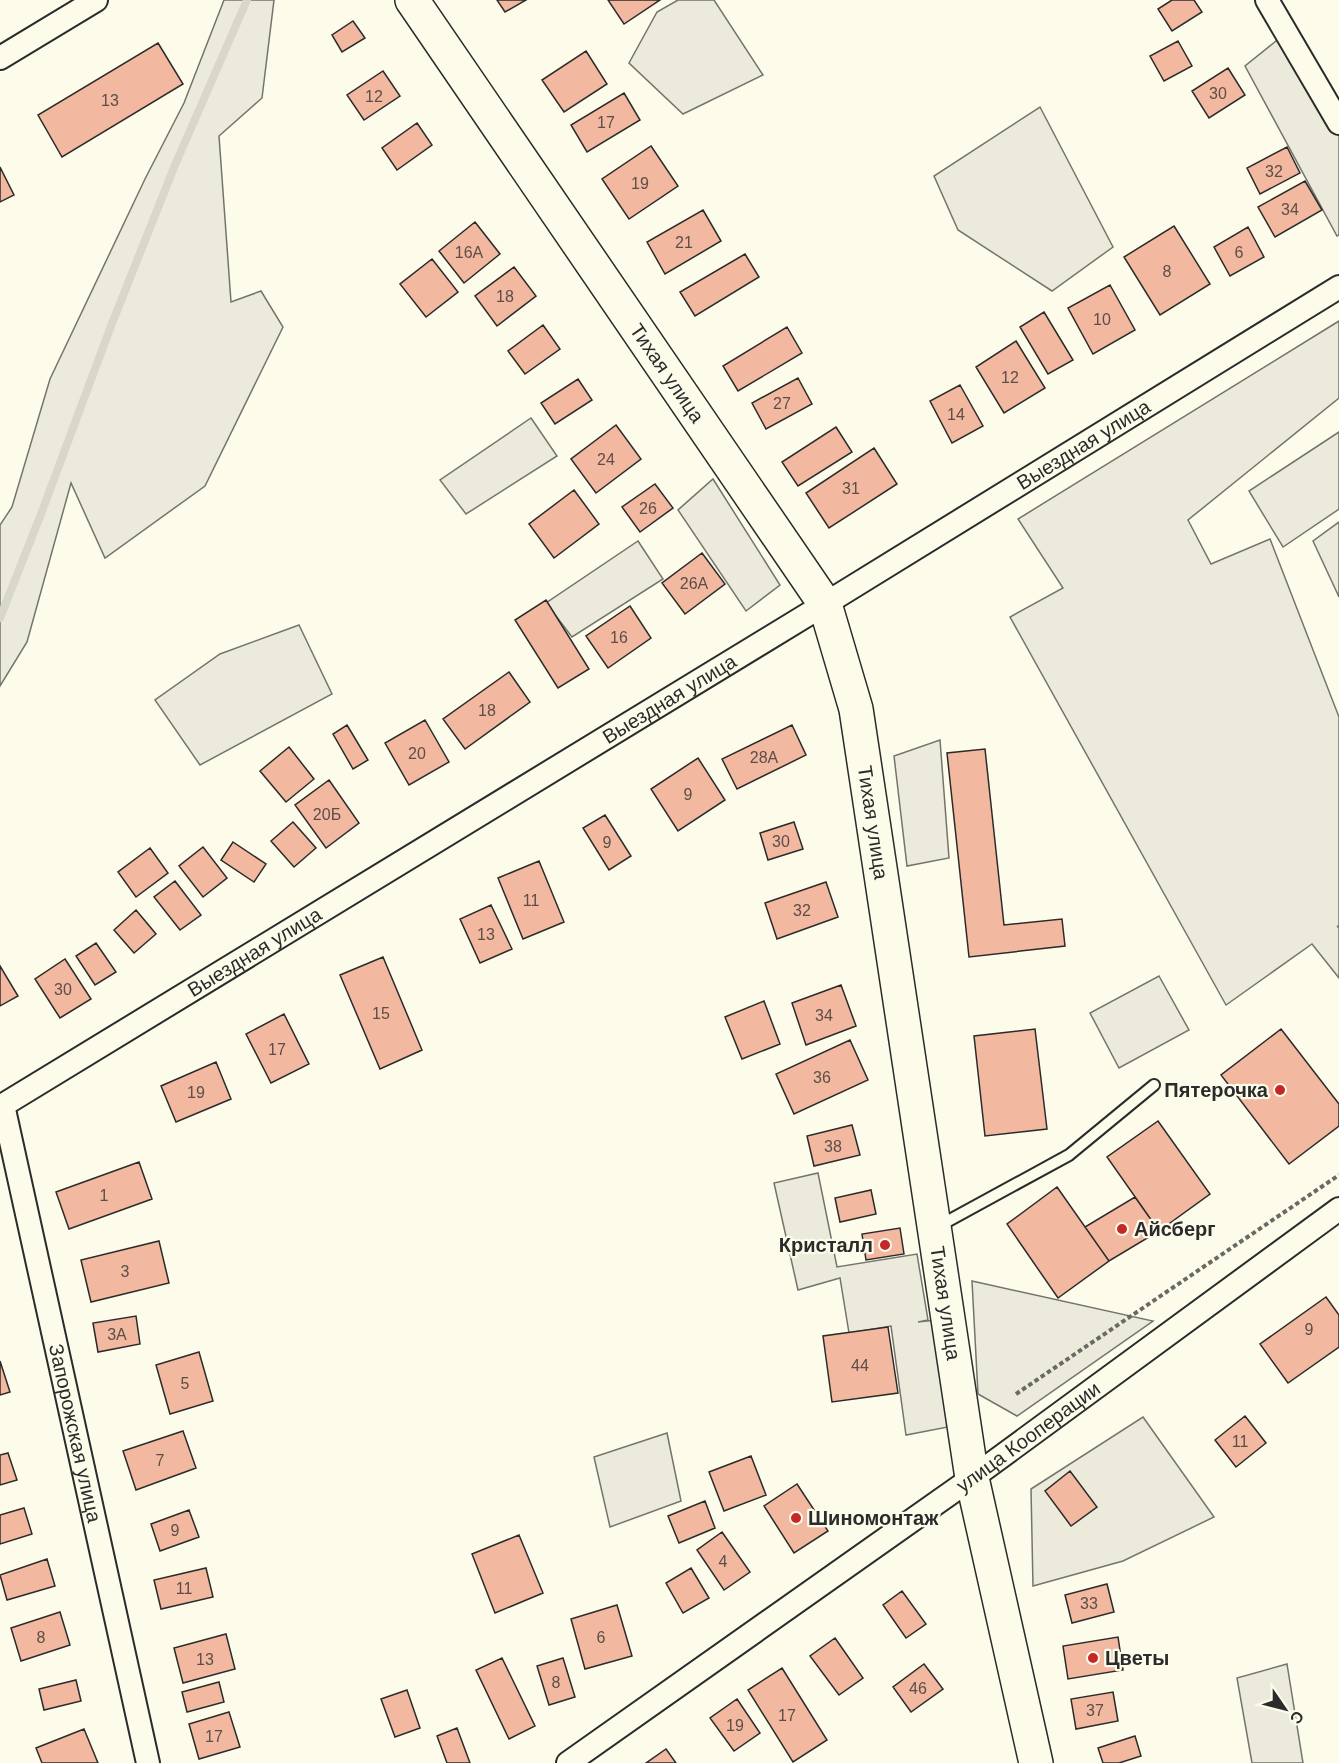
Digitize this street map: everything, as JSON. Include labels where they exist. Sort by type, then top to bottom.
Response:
[{"type":"main road","name":"Тихая улица","points":[[412,0],[825,604],[856,709],[972,1478],[1036,1763]]},
{"type":"street","points":[[0,58],[96,0]]},
{"type":"street","points":[[1267,0],[1339,123]]},
{"type":"street","name":"Выездная улица","points":[[1,1106],[825,604],[1339,287]]},
{"type":"street","name":"Запорожская улица","points":[[1,1106],[148,1763]]},
{"type":"street","name":"улица Кооперации","points":[[568,1763],[972,1478],[1339,1209]]},
{"type":"lane","points":[[934,1229],[1069,1155],[1154,1085]]},
{"type":"path","points":[[1016,1394],[1339,1175]]},
{"type":"shaded area","points":[[224,0],[274,0],[262,98],[219,136],[231,302],[261,291],[283,327],[205,486],[105,558],[71,483],[27,642],[0,686],[0,525],[12,507],[50,379],[145,179],[184,103]]},
{"type":"shaded area","points":[[678,0],[714,0],[763,75],[683,114],[629,63],[657,12]]},
{"type":"shaded area","points":[[1281,37],[1339,136],[1339,235],[1337,236],[1245,66]]},
{"type":"shaded area","points":[[1040,107],[1113,247],[1052,291],[958,230],[934,176]]},
{"type":"shaded area","points":[[1339,321],[1339,398],[1188,520],[1211,564],[1270,539],[1339,717],[1339,925],[1337,927],[1339,926],[1339,978],[1312,944],[1226,1005],[1010,617],[1063,588],[1018,519]]},
{"type":"shaded area","points":[[531,418],[557,456],[466,514],[440,480]]},
{"type":"shaded area","points":[[1339,432],[1339,509],[1283,547],[1249,491]]},
{"type":"shaded area","points":[[713,479],[780,585],[746,611],[678,510]]},
{"type":"shaded area","points":[[1339,522],[1339,597],[1313,541]]},
{"type":"shaded area","points":[[638,541],[663,579],[572,637],[546,603]]},
{"type":"shaded area","points":[[299,625],[332,694],[200,765],[155,700],[220,654]]},
{"type":"shaded area","points":[[940,740],[949,858],[907,866],[894,756]]},
{"type":"shaded area","points":[[1159,976],[1189,1030],[1119,1068],[1090,1013]]},
{"type":"shaded area","points":[[818,1173],[837,1267],[917,1254],[928,1320],[918,1322],[936,1320],[948,1427],[906,1435],[891,1326],[849,1333],[840,1278],[798,1290],[774,1183]]},
{"type":"shaded area","points":[[972,1281],[1153,1321],[1017,1416],[978,1394]]},
{"type":"shaded area","points":[[1143,1417],[1214,1517],[1123,1561],[1033,1586],[1031,1489]]},
{"type":"shaded area","points":[[667,1433],[681,1501],[610,1527],[594,1457]]},
{"type":"shaded area","points":[[1287,1664],[1303,1763],[1252,1763],[1237,1678]]},
{"type":"building","points":[[497,0],[526,0],[505,12]]},
{"type":"building","points":[[608,0],[660,0],[624,24]]},
{"type":"building","points":[[1172,0],[1194,0],[1202,12],[1172,31],[1158,9]]},
{"type":"building","points":[[353,21],[365,38],[342,52],[332,35]]},
{"type":"building","points":[[1178,41],[1192,66],[1164,81],[1150,56]]},
{"type":"building","points":[[158,43],[183,84],[62,157],[38,115]]},
{"type":"building","points":[[586,51],[607,84],[564,112],[542,80]]},
{"type":"building","points":[[1228,68],[1245,95],[1209,118],[1192,91]]},
{"type":"building","points":[[383,71],[400,96],[364,120],[347,95]]},
{"type":"building","points":[[624,93],[640,120],[587,152],[571,125]]},
{"type":"building","points":[[417,123],[432,145],[397,170],[382,148]]},
{"type":"building","points":[[651,146],[678,186],[629,219],[602,179]]},
{"type":"building","points":[[1287,147],[1300,173],[1260,194],[1247,168]]},
{"type":"building","points":[[0,167],[14,195],[0,202]]},
{"type":"building","points":[[1305,181],[1322,210],[1275,237],[1258,207]]},
{"type":"building","points":[[703,210],[721,241],[665,274],[647,242]]},
{"type":"building","points":[[475,222],[500,254],[464,283],[439,251]]},
{"type":"building","points":[[1174,226],[1210,284],[1160,315],[1124,257]]},
{"type":"building","points":[[1248,227],[1264,257],[1230,276],[1214,247]]},
{"type":"building","points":[[745,254],[759,277],[695,316],[680,292]]},
{"type":"building","points":[[432,259],[458,292],[426,317],[400,284]]},
{"type":"building","points":[[514,267],[536,296],[497,326],[475,296]]},
{"type":"building","points":[[1110,285],[1135,330],[1093,354],[1068,308]]},
{"type":"building","points":[[1044,312],[1073,360],[1048,374],[1020,327]]},
{"type":"building","points":[[543,325],[560,349],[525,374],[508,351]]},
{"type":"building","points":[[787,327],[802,353],[738,391],[723,366]]},
{"type":"building","points":[[1016,341],[1045,388],[1004,413],[976,367]]},
{"type":"building","points":[[798,378],[812,404],[766,429],[752,403]]},
{"type":"building","points":[[578,379],[592,400],[555,424],[541,403]]},
{"type":"building","points":[[960,385],[983,426],[952,443],[930,401]]},
{"type":"building","points":[[616,425],[641,459],[596,493],[571,459]]},
{"type":"building","points":[[836,427],[852,452],[798,486],[782,462]]},
{"type":"building","points":[[874,448],[897,484],[829,528],[806,493]]},
{"type":"building","points":[[655,484],[673,508],[640,532],[622,507]]},
{"type":"building","points":[[574,490],[599,524],[554,558],[529,524]]},
{"type":"building","points":[[702,553],[725,584],[685,614],[662,583]]},
{"type":"building","points":[[546,600],[589,669],[558,688],[515,620]]},
{"type":"building","points":[[630,606],[651,638],[608,668],[586,636]]},
{"type":"building","points":[[509,672],[530,702],[465,749],[443,719]]},
{"type":"building","points":[[425,720],[449,762],[409,785],[385,743]]},
{"type":"building","points":[[347,725],[368,760],[353,769],[333,734]]},
{"type":"building","points":[[792,725],[806,755],[737,789],[722,759]]},
{"type":"building","points":[[289,747],[314,779],[286,802],[260,771]]},
{"type":"building","points":[[985,749],[1004,925],[1062,919],[1065,946],[969,957],[947,753]]},
{"type":"building","points":[[698,758],[725,800],[678,831],[651,789]]},
{"type":"building","points":[[329,780],[359,823],[326,848],[295,805]]},
{"type":"building","points":[[605,815],[631,856],[609,870],[583,828]]},
{"type":"building","points":[[293,822],[316,848],[294,867],[271,841]]},
{"type":"building","points":[[794,822],[803,849],[768,860],[760,833]]},
{"type":"building","points":[[233,842],[266,864],[254,882],[221,860]]},
{"type":"building","points":[[203,847],[227,878],[203,897],[179,866]]},
{"type":"building","points":[[150,848],[168,873],[136,897],[118,872]]},
{"type":"building","points":[[539,861],[564,922],[523,939],[498,878]]},
{"type":"building","points":[[175,881],[201,915],[180,930],[154,897]]},
{"type":"building","points":[[826,882],[838,917],[777,939],[765,903]]},
{"type":"building","points":[[491,905],[512,949],[480,963],[460,919]]},
{"type":"building","points":[[136,910],[156,934],[134,953],[114,930]]},
{"type":"building","points":[[96,943],[116,972],[95,985],[76,956]]},
{"type":"building","points":[[383,957],[422,1050],[380,1069],[340,975]]},
{"type":"building","points":[[65,959],[91,999],[60,1018],[35,979]]},
{"type":"building","points":[[0,966],[18,996],[0,1006]]},
{"type":"building","points":[[841,985],[856,1026],[806,1045],[792,1003]]},
{"type":"building","points":[[764,1001],[780,1044],[742,1059],[725,1017]]},
{"type":"building","points":[[284,1014],[309,1064],[271,1083],[246,1034]]},
{"type":"building","points":[[1035,1029],[1047,1129],[985,1136],[974,1036]]},
{"type":"building","name":"Пятерочка","points":[[1281,1029],[1339,1104],[1339,1126],[1289,1164],[1221,1075]]},
{"type":"building","points":[[850,1040],[868,1080],[794,1114],[776,1074]]},
{"type":"building","points":[[216,1062],[231,1099],[176,1122],[161,1086]]},
{"type":"building","points":[[1158,1121],[1210,1194],[1159,1231],[1107,1157]]},
{"type":"building","points":[[852,1125],[860,1155],[814,1166],[807,1136]]},
{"type":"building","points":[[139,1162],[152,1199],[69,1229],[56,1192]]},
{"type":"building","points":[[1057,1187],[1109,1261],[1058,1298],[1007,1224]]},
{"type":"building","points":[[871,1190],[876,1214],[840,1222],[835,1198]]},
{"type":"building","name":"Айсберг","points":[[1135,1197],[1159,1231],[1109,1261],[1085,1227]]},
{"type":"building","points":[[900,1228],[904,1254],[866,1260],[862,1234]]},
{"type":"building","points":[[159,1241],[169,1283],[91,1302],[81,1260]]},
{"type":"building","points":[[1326,1297],[1339,1315],[1339,1347],[1288,1383],[1260,1344]]},
{"type":"building","points":[[136,1316],[140,1344],[98,1352],[93,1323]]},
{"type":"building","points":[[888,1327],[898,1393],[832,1402],[823,1336]]},
{"type":"building","points":[[199,1352],[213,1401],[170,1414],[156,1365]]},
{"type":"building","points":[[0,1361],[10,1392],[0,1395]]},
{"type":"building","points":[[1245,1416],[1266,1443],[1236,1467],[1215,1440]]},
{"type":"building","points":[[183,1431],[196,1468],[136,1490],[123,1451]]},
{"type":"building","points":[[8,1453],[17,1480],[0,1485],[0,1455]]},
{"type":"building","points":[[751,1456],[766,1495],[724,1511],[709,1472]]},
{"type":"building","points":[[1070,1471],[1097,1507],[1071,1526],[1045,1491]]},
{"type":"building","name":"Шиномонтаж","points":[[797,1484],[828,1531],[794,1553],[764,1506]]},
{"type":"building","points":[[705,1501],[715,1528],[679,1543],[668,1516]]},
{"type":"building","points":[[24,1508],[32,1534],[0,1544],[0,1515]]},
{"type":"building","points":[[189,1510],[199,1537],[160,1551],[151,1524]]},
{"type":"building","points":[[722,1532],[750,1572],[724,1590],[697,1550]]},
{"type":"building","points":[[519,1535],[543,1593],[495,1613],[472,1554]]},
{"type":"building","points":[[47,1559],[55,1586],[7,1600],[0,1575]]},
{"type":"building","points":[[206,1568],[213,1597],[161,1609],[154,1580]]},
{"type":"building","points":[[691,1568],[709,1598],[683,1613],[666,1583]]},
{"type":"building","points":[[1107,1584],[1114,1612],[1072,1623],[1065,1595]]},
{"type":"building","points":[[902,1591],[926,1624],[906,1638],[883,1605]]},
{"type":"building","points":[[617,1605],[632,1656],[585,1669],[571,1619]]},
{"type":"building","points":[[60,1612],[70,1645],[21,1661],[11,1628]]},
{"type":"building","points":[[226,1634],[235,1669],[183,1683],[174,1648]]},
{"type":"building","name":"Цветы","points":[[1118,1637],[1123,1670],[1068,1679],[1063,1646]]},
{"type":"building","points":[[835,1638],[863,1678],[839,1695],[810,1656]]},
{"type":"building","points":[[502,1658],[535,1726],[509,1739],[476,1670]]},
{"type":"building","points":[[563,1658],[575,1697],[549,1705],[537,1666]]},
{"type":"building","points":[[924,1664],[943,1689],[911,1712],[893,1687]]},
{"type":"building","points":[[782,1668],[827,1740],[793,1762],[748,1690]]},
{"type":"building","points":[[76,1680],[81,1701],[44,1710],[39,1689]]},
{"type":"building","points":[[219,1682],[224,1702],[187,1712],[182,1692]]},
{"type":"building","points":[[407,1690],[420,1728],[395,1737],[381,1699]]},
{"type":"building","points":[[1113,1692],[1118,1721],[1076,1729],[1071,1699]]},
{"type":"building","points":[[737,1699],[760,1733],[734,1751],[710,1718]]},
{"type":"building","points":[[229,1712],[240,1747],[199,1759],[189,1724]]},
{"type":"building","points":[[457,1728],[470,1763],[447,1763],[437,1736]]},
{"type":"building","points":[[84,1729],[98,1763],[42,1763],[36,1748]]},
{"type":"building","points":[[1135,1736],[1141,1756],[1119,1763],[1103,1763],[1098,1748]]},
{"type":"building","points":[[666,1749],[676,1763],[646,1763]]},
{"type":"waterway","points":[[0,618],[175,165],[247,0]]},
{"type":"place","name":"Пятерочка","points":[[1280,1090]]},
{"type":"place","name":"Айсберг","points":[[1122,1229]]},
{"type":"place","name":"Кристалл","points":[[885,1245]]},
{"type":"place","name":"Шиномонтаж","points":[[796,1518]]},
{"type":"place","name":"Цветы","points":[[1093,1658]]}]
